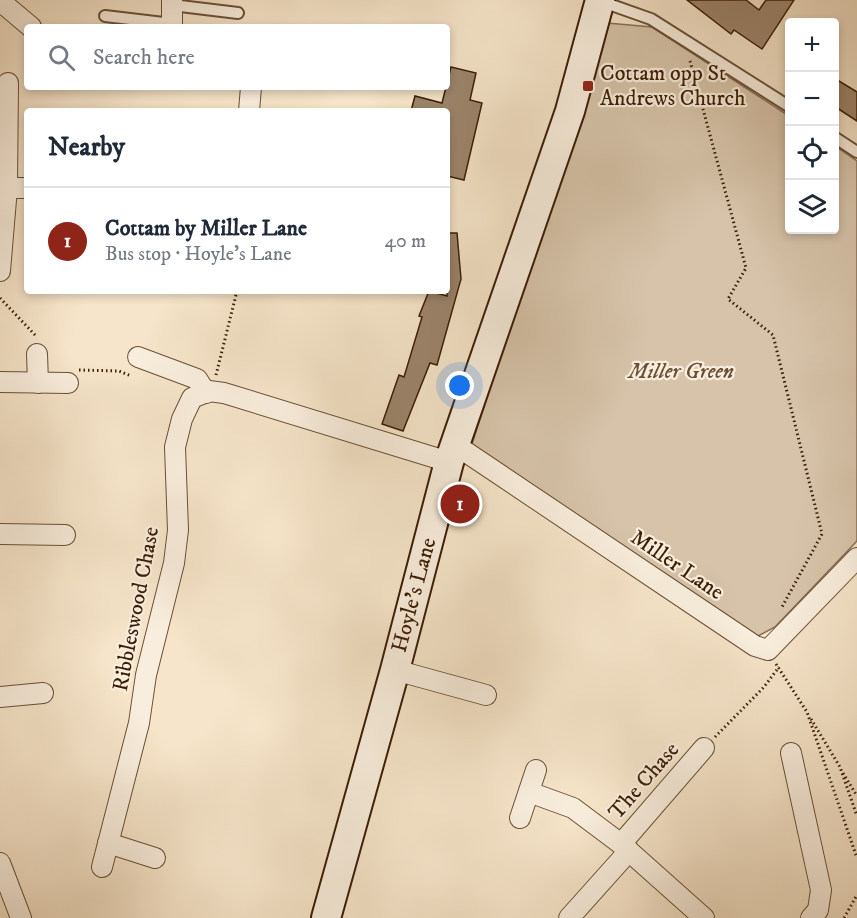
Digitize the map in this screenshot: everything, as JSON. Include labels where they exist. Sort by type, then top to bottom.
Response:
[{"type":"street","name":"Hoyle's Lane","points":[[326,918],[452,453],[570,111],[600,1]]},
{"type":"street","points":[[0,2],[27,24]]},
{"type":"street","points":[[0,271],[17,188],[8,83]]},
{"type":"street","points":[[249,90],[249,108]]},
{"type":"street","points":[[37,354],[38,383]]},
{"type":"street","points":[[138,357],[197,379],[210,392],[225,393],[452,453]]},
{"type":"street","points":[[0,382],[68,383]]},
{"type":"street","name":"Ribbleswood Chase","points":[[102,867],[139,723],[146,675],[174,562],[178,530],[175,447],[182,418],[192,399],[210,392]]},
{"type":"street","name":"Miller Lane","points":[[452,453],[754,646],[768,650]]},
{"type":"street","points":[[0,534],[65,535]]},
{"type":"street","points":[[768,650],[856,561]]},
{"type":"street","points":[[395,670],[486,695]]},
{"type":"street","points":[[0,697],[43,693]]},
{"type":"street","name":"The Chase","points":[[569,918],[704,748]]},
{"type":"street","points":[[791,753],[821,890],[818,910],[811,918]]},
{"type":"street","points":[[520,818],[536,770]]},
{"type":"street","name":"The Chase","points":[[529,792],[573,807],[625,848],[704,918]]},
{"type":"street","points":[[108,843],[155,858]]},
{"type":"street","points":[[0,863],[4,886],[21,918]]},
{"type":"lane","points":[[600,1],[651,19],[785,104]]},
{"type":"lane","points":[[105,16],[238,13]]},
{"type":"lane","points":[[839,140],[857,152]]},
{"type":"path","points":[[693,45],[688,54],[746,268],[728,299],[773,334],[822,534],[780,611]]},
{"type":"path","points":[[210,392],[236,294]]},
{"type":"path","points":[[0,298],[36,337],[37,354]]},
{"type":"path","points":[[84,369],[119,371],[140,379]]},
{"type":"path","points":[[768,650],[857,796]]},
{"type":"path","points":[[704,748],[764,687],[778,667]]},
{"type":"path","points":[[807,712],[857,858]]},
{"type":"path","points":[[840,767],[857,816]]},
{"type":"path","points":[[844,918],[857,895]]},
{"type":"green space","name":"Miller Green","points":[[607,23],[652,27],[785,113],[785,234],[839,234],[839,149],[857,161],[857,541],[775,627],[758,636],[472,444]]},
{"type":"building","points":[[687,0],[746,0],[759,10],[766,0],[794,0],[762,49],[734,30],[731,34]]},
{"type":"building","points":[[451,67],[476,73],[470,100],[482,103],[464,180],[450,177],[450,108],[412,108],[415,96],[442,103],[445,90],[450,90]]},
{"type":"building","points":[[839,81],[857,92],[857,121],[839,109]]},
{"type":"building","points":[[450,233],[457,233],[461,279],[437,365],[430,363],[403,431],[382,424],[399,375],[404,377],[422,317],[419,316],[428,294],[447,296],[450,294]]},
{"type":"place","name":"Cottam opp St Andrews Church","points":[[588,86]]},
{"type":"place","name":"Cottam by Miller Lane","points":[[460,504]]}]
